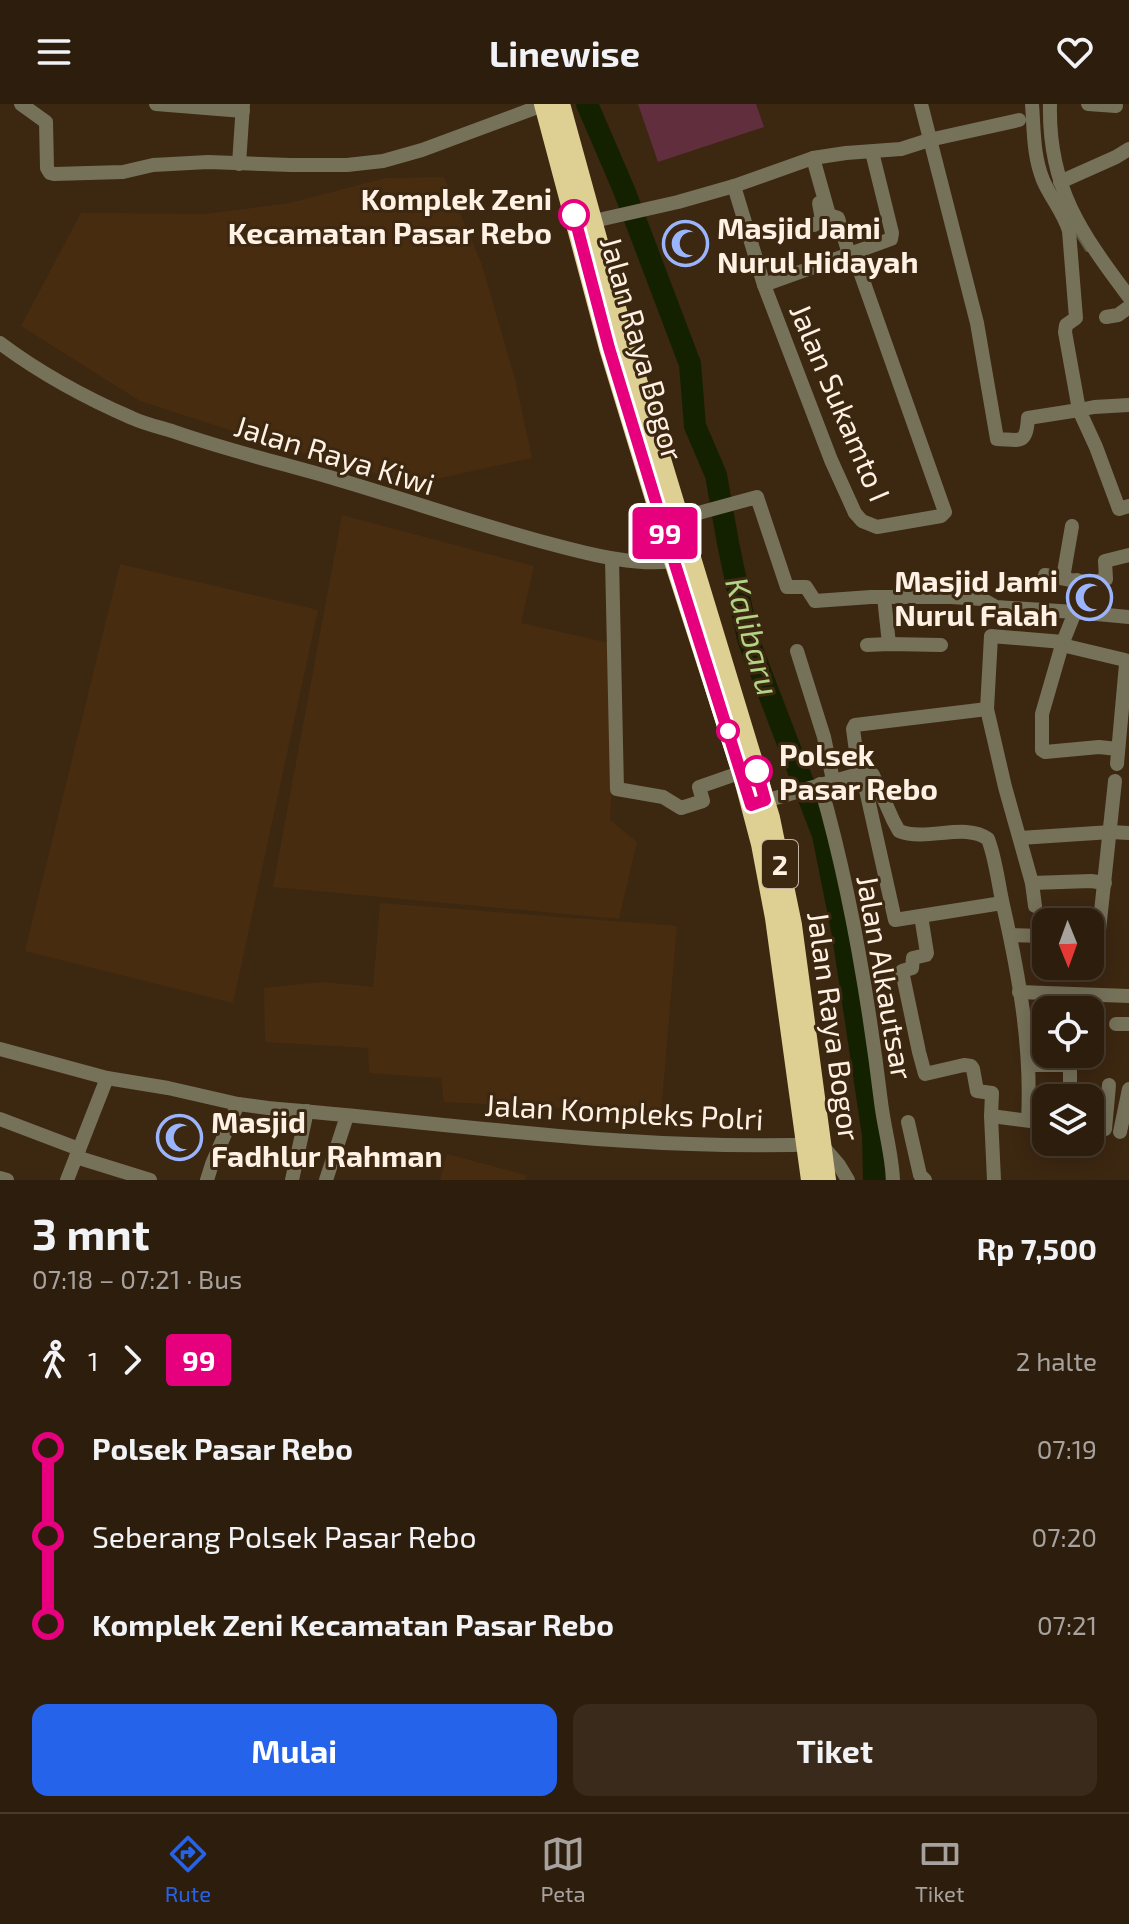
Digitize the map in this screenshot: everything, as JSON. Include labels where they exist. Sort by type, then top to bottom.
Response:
[{"type":"highway","name":"Jalan Raya Bogor","points":[[545,104],[626,344],[680,518],[682,559]]},
{"type":"highway","name":"Jalan Raya Bogor","points":[[560,104],[609,348],[766,795],[761,844],[813,1145],[826,1180]]},
{"type":"highway","name":"Jalan Raya Bogor","points":[[811,1180],[813,1145]]},
{"type":"street","points":[[21,104],[46,122],[47,168],[50,173],[123,172],[153,165],[208,162],[347,165],[383,161],[422,150],[545,104]]},
{"type":"street","points":[[156,104],[243,108],[239,164]]},
{"type":"street","points":[[921,104],[977,323],[997,439],[1018,440],[1025,437],[1028,418],[1094,407],[1129,405]]},
{"type":"street","points":[[1032,104],[1034,154],[1051,198],[1069,231],[1076,318],[1066,325],[1065,332],[1079,410],[1119,509],[1129,506]]},
{"type":"street","points":[[1050,104],[1052,152],[1066,201],[1129,304],[1118,315],[1106,317]]},
{"type":"street","points":[[1088,104],[1116,106]]},
{"type":"street","points":[[584,223],[734,186],[813,158],[901,149],[1019,120]]},
{"type":"street","points":[[1060,182],[1129,149]]},
{"type":"street","points":[[764,285],[891,239],[872,152]]},
{"type":"street","points":[[813,158],[829,215],[838,218],[851,253]]},
{"type":"street","name":"Jalan Sukamto I","points":[[734,186],[756,238],[764,285],[831,460],[855,513],[862,521],[877,527],[941,516],[945,512],[851,253]]},
{"type":"street","points":[[814,225],[822,220],[819,201],[823,196]]},
{"type":"street","name":"Jalan Raya Kiwi","points":[[0,343],[16,356],[135,420],[343,481],[495,530],[571,550],[612,559],[682,559]]},
{"type":"street","points":[[680,518],[759,498],[787,587],[806,587],[817,602],[884,597],[982,599],[996,607],[1129,617]]},
{"type":"street","points":[[1035,906],[1032,883],[987,709],[989,649],[991,635],[1063,644],[1124,660],[1128,664],[1118,756],[1099,747],[1042,750],[1042,714],[1063,644],[1075,612],[1070,579],[1072,526]]},
{"type":"street","points":[[1045,575],[1096,582],[1106,579],[1105,561],[1129,555]]},
{"type":"street","points":[[612,559],[617,789],[663,797],[681,808],[703,801],[699,787],[766,795],[864,773]]},
{"type":"street","points":[[884,597],[889,644]]},
{"type":"street","points":[[867,645],[941,645]]},
{"type":"street","name":"Jalan Alkautsar","points":[[797,651],[824,737],[821,784],[872,1024],[893,1180]]},
{"type":"street","points":[[987,709],[855,725],[853,729],[895,920],[1002,903]]},
{"type":"street","points":[[864,773],[899,831],[917,835],[971,833],[985,836],[990,844],[1019,992],[1030,1086],[1028,1120]]},
{"type":"street","points":[[1100,908],[1115,781]]},
{"type":"street","points":[[1020,838],[1129,833]]},
{"type":"street","points":[[1032,883],[1105,883]]},
{"type":"street","points":[[921,916],[927,953],[913,958],[912,968],[902,971],[924,1072],[929,1074],[971,1066],[977,1091],[992,1093],[994,1180]]},
{"type":"street","points":[[1010,935],[1032,936]]},
{"type":"street","points":[[1019,992],[1129,996]]},
{"type":"street","name":"Jalan Kompleks Polri","points":[[0,1049],[107,1078],[238,1104],[595,1139],[720,1146],[813,1145]]},
{"type":"street","points":[[1028,1065],[1069,1065],[1070,1084]]},
{"type":"street","points":[[67,1180],[107,1078]]},
{"type":"street","points":[[1109,1085],[1111,1130]]},
{"type":"street","points":[[1111,1130],[1129,1089]]},
{"type":"street","points":[[207,1180],[238,1104]]},
{"type":"street","points":[[292,1180],[307,1111]]},
{"type":"street","points":[[326,1180],[347,1116]]},
{"type":"street","points":[[991,1116],[1032,1121]]},
{"type":"street","points":[[0,1119],[150,1180]]},
{"type":"street","points":[[908,1122],[920,1175],[925,1180]]},
{"type":"street","points":[[813,1145],[839,1165],[848,1180]]},
{"type":"street","points":[[0,1178],[7,1180]]},
{"type":"shaded area","points":[[638,104],[756,104],[764,127],[658,162]]},
{"type":"shaded area","points":[[444,177],[481,262],[515,379],[532,458],[414,484],[295,451],[140,401],[21,326],[81,213],[205,214],[290,203],[386,178]]},
{"type":"shaded area","points":[[342,515],[534,566],[521,623],[610,643],[616,725],[610,820],[637,842],[619,919],[273,887]]},
{"type":"shaded area","points":[[120,564],[318,610],[233,1003],[25,951]]},
{"type":"shaded area","points":[[380,903],[677,926],[661,1113],[444,1102],[441,1078],[369,1073],[368,1048],[265,1042],[264,988],[323,982],[373,987]]},
{"type":"shaded area","points":[[447,1154],[526,1175],[525,1180],[440,1180]]},
{"type":"waterway","name":"Kalibaru","points":[[587,104],[624,190],[690,364],[695,426],[716,475],[748,639],[823,835],[843,935],[873,1135],[874,1180]]},
{"type":"waterway","points":[[1075,231],[1087,250]]},
{"type":"bus line","name":"99","points":[[574,215],[609,348],[751,805],[765,800],[757,771]]},
{"type":"place","name":"Komplek Zeni Kecamatan Pasar Rebo","points":[[574,215]]},
{"type":"place","name":"Masjid Jami Nurul Hidayah","points":[[686,244]]},
{"type":"place","name":"Masjid Jami Nurul Falah","points":[[1089,597]]},
{"type":"place","name":"Polsek Pasar Rebo","points":[[757,771]]},
{"type":"place","name":"Masjid Fadhlur Rahman","points":[[180,1138]]}]
